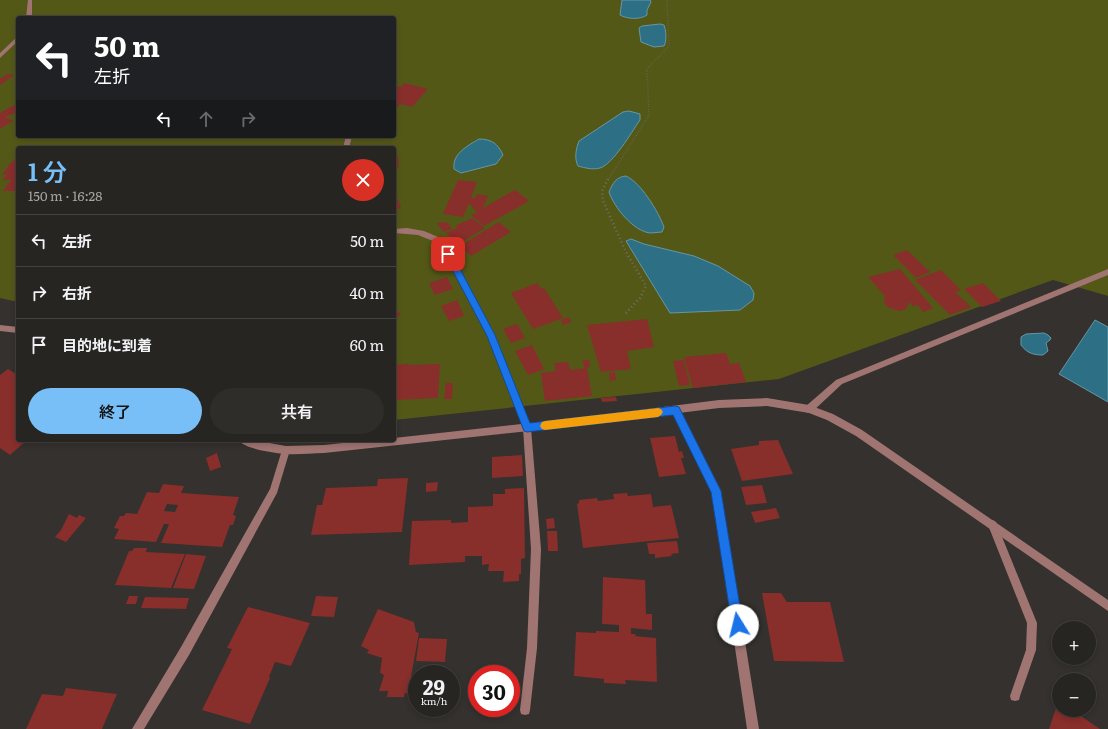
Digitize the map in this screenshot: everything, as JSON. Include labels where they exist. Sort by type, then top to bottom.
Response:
[{"type":"street","points":[[30,0],[30,16]]},
{"type":"street","points":[[0,56],[16,40]]},
{"type":"street","points":[[396,231],[412,230],[430,234],[441,241],[491,335],[527,428],[536,549],[532,648],[524,710]]},
{"type":"street","points":[[809,409],[839,382],[1108,272]]},
{"type":"street","points":[[0,328],[16,330]]},
{"type":"street","points":[[396,442],[527,428],[719,404],[767,402],[809,409],[830,417],[859,432],[1108,606]]},
{"type":"street","points":[[675,410],[716,491],[753,729]]},
{"type":"street","points":[[246,442],[286,450],[324,449],[392,442]]},
{"type":"street","points":[[138,729],[185,651],[274,490],[286,450]]},
{"type":"street","points":[[993,525],[1032,623],[1031,650],[1015,696]]},
{"type":"path","points":[[624,315],[640,298],[646,286],[626,252],[603,202],[602,192],[613,170],[649,115],[647,68],[669,46],[667,0]]},
{"type":"green space","points":[[0,0],[1108,0],[1108,296],[1053,280],[779,379],[396,420],[396,146],[16,146],[16,302],[0,298]]},
{"type":"water","points":[[622,0],[650,0],[651,2],[647,10],[647,15],[641,18],[634,18],[620,15]]},
{"type":"water","points":[[664,25],[665,30],[666,38],[664,46],[654,47],[641,42],[639,28],[642,26]]},
{"type":"water","points":[[629,111],[640,114],[640,120],[622,147],[610,161],[597,169],[578,166],[576,154],[579,141],[623,112]]},
{"type":"water","points":[[479,139],[491,141],[499,148],[503,155],[496,164],[461,173],[454,169],[455,159],[461,151]]},
{"type":"water","points":[[626,176],[643,191],[658,213],[664,227],[662,232],[650,233],[637,228],[625,217],[615,204],[609,192],[615,181]]},
{"type":"water","points":[[631,239],[644,244],[694,256],[718,266],[750,286],[754,293],[753,300],[740,310],[670,313],[626,241]]},
{"type":"water","points":[[1095,320],[1108,327],[1108,402],[1059,374]]},
{"type":"water","points":[[1044,333],[1051,338],[1046,343],[1048,351],[1043,355],[1030,353],[1021,345],[1021,337],[1026,334]]},
{"type":"building","points":[[8,74],[14,75],[0,85],[0,79]]},
{"type":"building","points":[[404,83],[428,89],[412,107],[400,104],[397,108],[396,87],[401,87]]},
{"type":"building","points":[[14,105],[16,106],[16,113],[5,117],[13,121],[0,129],[0,113]]},
{"type":"building","points":[[396,156],[398,156],[399,168],[396,168]]},
{"type":"building","points":[[16,160],[16,191],[3,191],[11,180],[3,180],[7,174],[2,175],[11,162]]},
{"type":"building","points":[[458,180],[477,182],[471,198],[475,198],[477,194],[488,196],[483,208],[515,190],[529,201],[484,226],[471,215],[477,212],[469,203],[463,217],[443,214]]},
{"type":"building","points":[[396,194],[401,208],[396,209]]},
{"type":"building","points":[[472,218],[485,228],[459,244],[446,233],[457,228],[455,226]]},
{"type":"building","points":[[442,222],[448,223],[452,229],[444,232],[437,224]]},
{"type":"building","points":[[499,222],[511,232],[471,256],[460,246]]},
{"type":"building","points":[[907,250],[930,272],[916,278],[893,255]]},
{"type":"building","points":[[900,269],[933,308],[923,312],[918,305],[913,306],[909,302],[906,309],[900,311],[889,308],[884,303],[885,296],[868,277]]},
{"type":"building","points":[[941,270],[961,290],[955,292],[971,307],[950,315],[915,280]]},
{"type":"building","points":[[447,277],[453,289],[435,295],[429,283]]},
{"type":"building","points":[[537,283],[541,289],[544,288],[563,318],[533,329],[511,293]]},
{"type":"building","points":[[983,283],[1001,301],[982,307],[964,289]]},
{"type":"building","points":[[457,300],[464,316],[449,321],[441,306]]},
{"type":"building","points":[[396,310],[401,314],[396,318]]},
{"type":"building","points":[[569,317],[571,322],[563,325],[561,320]]},
{"type":"building","points":[[647,319],[654,347],[627,351],[631,369],[601,372],[587,325]]},
{"type":"building","points":[[517,324],[525,338],[511,343],[503,329]]},
{"type":"building","points":[[532,345],[544,369],[528,375],[515,351]]},
{"type":"building","points":[[726,353],[730,364],[739,363],[746,382],[693,388],[684,357]]},
{"type":"building","points":[[583,360],[589,360],[590,367],[584,368]]},
{"type":"building","points":[[684,360],[690,385],[679,386],[673,361]]},
{"type":"building","points":[[568,362],[570,370],[587,368],[592,396],[545,401],[541,373],[556,371],[554,363]]},
{"type":"building","points":[[440,364],[438,398],[396,400],[396,365]]},
{"type":"building","points":[[8,369],[16,374],[16,442],[25,442],[10,455],[0,448],[0,375]]},
{"type":"building","points":[[615,372],[616,380],[610,381],[609,373]]},
{"type":"building","points":[[446,383],[453,383],[452,399],[444,399]]},
{"type":"building","points":[[616,397],[617,401],[602,402],[601,398]]},
{"type":"building","points":[[675,436],[679,452],[682,451],[684,458],[681,458],[686,474],[659,477],[650,438]]},
{"type":"building","points":[[778,440],[793,474],[742,481],[731,449],[759,445],[759,441]]},
{"type":"building","points":[[217,453],[221,467],[210,471],[206,458]]},
{"type":"building","points":[[522,455],[523,476],[492,478],[492,457]]},
{"type":"building","points":[[408,478],[402,532],[311,535],[317,505],[322,505],[326,488],[377,486],[378,479]]},
{"type":"building","points":[[438,482],[437,491],[426,492],[426,483]]},
{"type":"building","points":[[163,484],[184,486],[181,493],[239,497],[233,515],[236,516],[233,525],[230,525],[222,547],[161,543],[169,524],[164,524],[156,542],[114,539],[119,529],[114,528],[120,516],[124,516],[126,513],[137,514],[147,492],[159,493]],"holes":[[[167,504],[178,505],[175,512],[164,511]]]},
{"type":"building","points":[[762,485],[767,503],[746,505],[741,487]]},
{"type":"building","points":[[524,488],[525,558],[521,559],[521,574],[519,574],[519,581],[503,582],[504,571],[488,571],[489,564],[482,565],[482,556],[465,556],[465,562],[409,565],[412,521],[451,520],[451,523],[468,522],[468,507],[493,506],[493,494],[505,494],[505,489]]},
{"type":"building","points":[[627,493],[628,496],[651,494],[653,507],[671,505],[679,538],[583,548],[577,504],[579,503],[579,500],[597,498],[598,501],[614,499],[613,494]]},
{"type":"building","points":[[776,508],[780,518],[755,523],[751,512]]},
{"type":"building","points":[[69,514],[77,518],[79,515],[86,518],[66,542],[55,537],[61,530]]},
{"type":"building","points":[[554,518],[555,528],[547,529],[546,519]]},
{"type":"building","points":[[547,531],[557,531],[558,551],[548,551]]},
{"type":"building","points":[[677,541],[679,553],[671,554],[672,556],[655,558],[655,554],[649,554],[647,543]]},
{"type":"building","points":[[134,548],[147,548],[146,552],[185,554],[171,588],[115,585],[129,551],[132,551]]},
{"type":"building","points":[[186,554],[206,556],[194,589],[173,588]]},
{"type":"building","points":[[603,577],[645,580],[646,614],[652,614],[652,630],[631,628],[631,634],[636,634],[635,636],[656,638],[657,682],[625,680],[626,684],[604,683],[604,679],[574,676],[576,632],[619,632],[619,625],[602,624]]},
{"type":"building","points":[[762,593],[781,593],[787,602],[830,602],[844,662],[774,661]]},
{"type":"building","points":[[129,596],[138,596],[136,604],[126,604]]},
{"type":"building","points":[[316,596],[338,597],[334,617],[311,616]]},
{"type":"building","points":[[145,597],[189,598],[186,609],[141,608]]},
{"type":"building","points":[[248,607],[310,623],[291,666],[275,662],[269,677],[270,678],[250,724],[202,710],[232,649],[227,648]]},
{"type":"building","points":[[378,609],[414,622],[416,632],[419,633],[413,665],[408,665],[408,693],[405,693],[404,697],[387,697],[388,691],[379,691],[384,675],[380,673],[382,658],[367,653],[369,650],[361,646]]},
{"type":"building","points":[[419,638],[447,639],[445,662],[416,661]]},
{"type":"building","points":[[66,688],[117,694],[102,729],[26,729],[42,694],[63,696]]},
{"type":"building","points":[[1053,717],[1082,717],[1100,729],[1049,729]]},
{"type":"slow traffic","points":[[545,426],[658,412]]},
{"type":"route","points":[[448,254],[491,335],[527,428],[675,410],[716,491],[738,625]]}]
